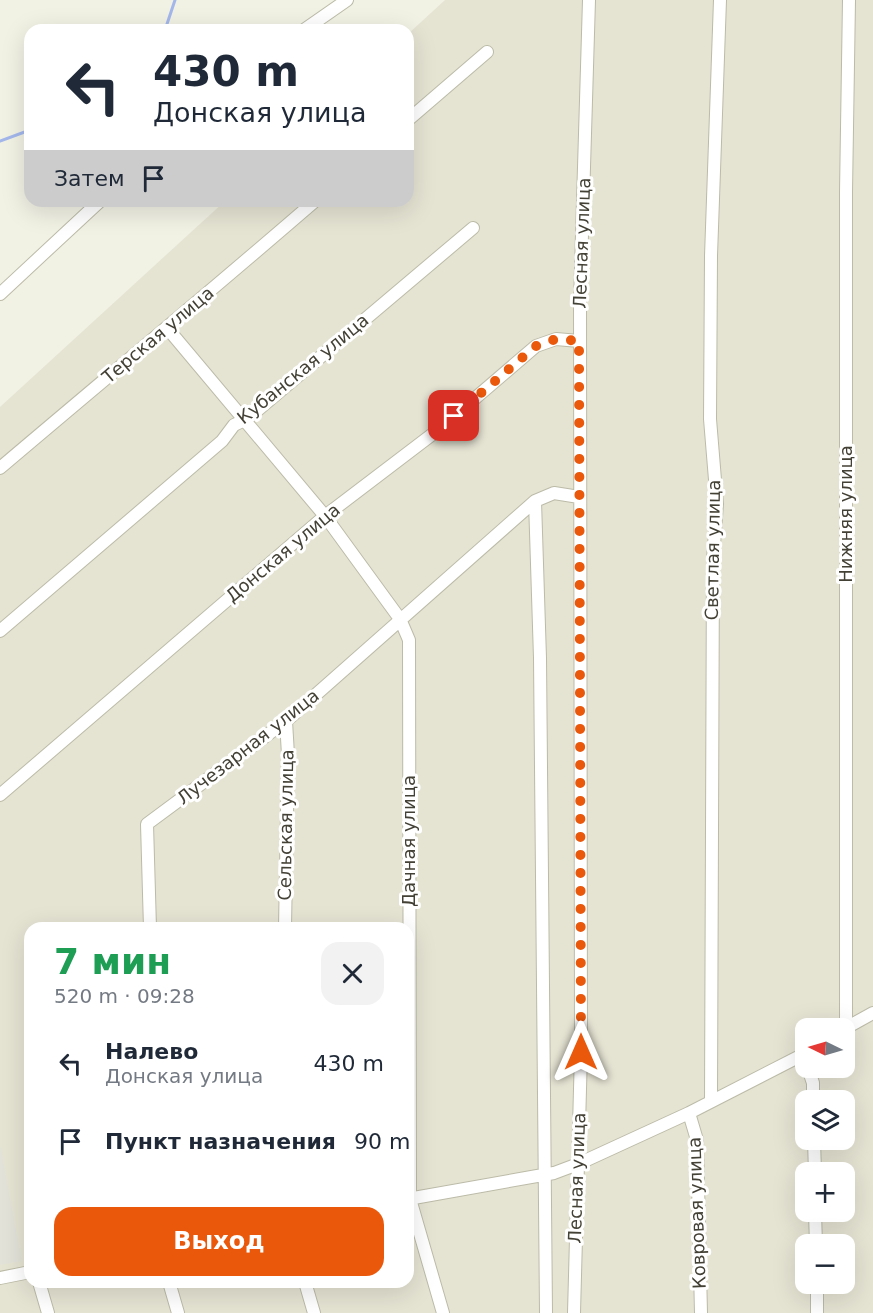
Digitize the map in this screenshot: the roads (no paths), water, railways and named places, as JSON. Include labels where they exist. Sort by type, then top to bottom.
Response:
[{"type":"street","points":[[313,24],[347,0]]},
{"type":"street","name":"Лесная улица","points":[[574,1313],[581,1052],[579,341],[589,0]]},
{"type":"street","name":"Светлая улица","points":[[711,1101],[712,571],[717,504],[710,419],[711,256],[720,0]]},
{"type":"street","name":"Нижняя улица","points":[[845,1018],[846,192],[849,0]]},
{"type":"street","points":[[414,115],[487,52]]},
{"type":"street","points":[[0,294],[94,207]]},
{"type":"street","name":"Терская улица","points":[[0,468],[139,348],[168,329],[308,207]]},
{"type":"street","name":"Кубанская улица","points":[[0,631],[222,441],[234,425],[247,419],[473,228]]},
{"type":"street","name":"Дачная улица","points":[[168,329],[247,419],[326,516],[400,619],[409,640],[409,922]]},
{"type":"street","name":"Донская улица","points":[[0,795],[326,516],[438,430],[536,346],[556,339],[579,341]]},
{"type":"street","points":[[546,1313],[540,658],[535,501],[554,493],[579,497]]},
{"type":"street","name":"Лучезарная улица","points":[[150,922],[147,824],[286,721],[535,501]]},
{"type":"street","name":"Сельская улица","points":[[285,922],[288,755],[286,721]]},
{"type":"street","points":[[855,1023],[873,1013]]},
{"type":"street","points":[[414,1198],[544,1174],[578,1164],[795,1061]]},
{"type":"street","name":"Ковровая улица","points":[[689,1113],[697,1140],[700,1313]]},
{"type":"street","name":"Дачная улица","points":[[414,1216],[443,1313]]},
{"type":"street","points":[[0,1278],[24,1273]]},
{"type":"street","points":[[41,1288],[48,1313]]},
{"type":"street","points":[[171,1288],[178,1313]]},
{"type":"street","points":[[306,1288],[314,1313]]},
{"type":"street","points":[[817,1294],[817,1313]]},
{"type":"waterway","points":[[167,24],[175,0]]},
{"type":"waterway","points":[[0,141],[24,132]]}]
